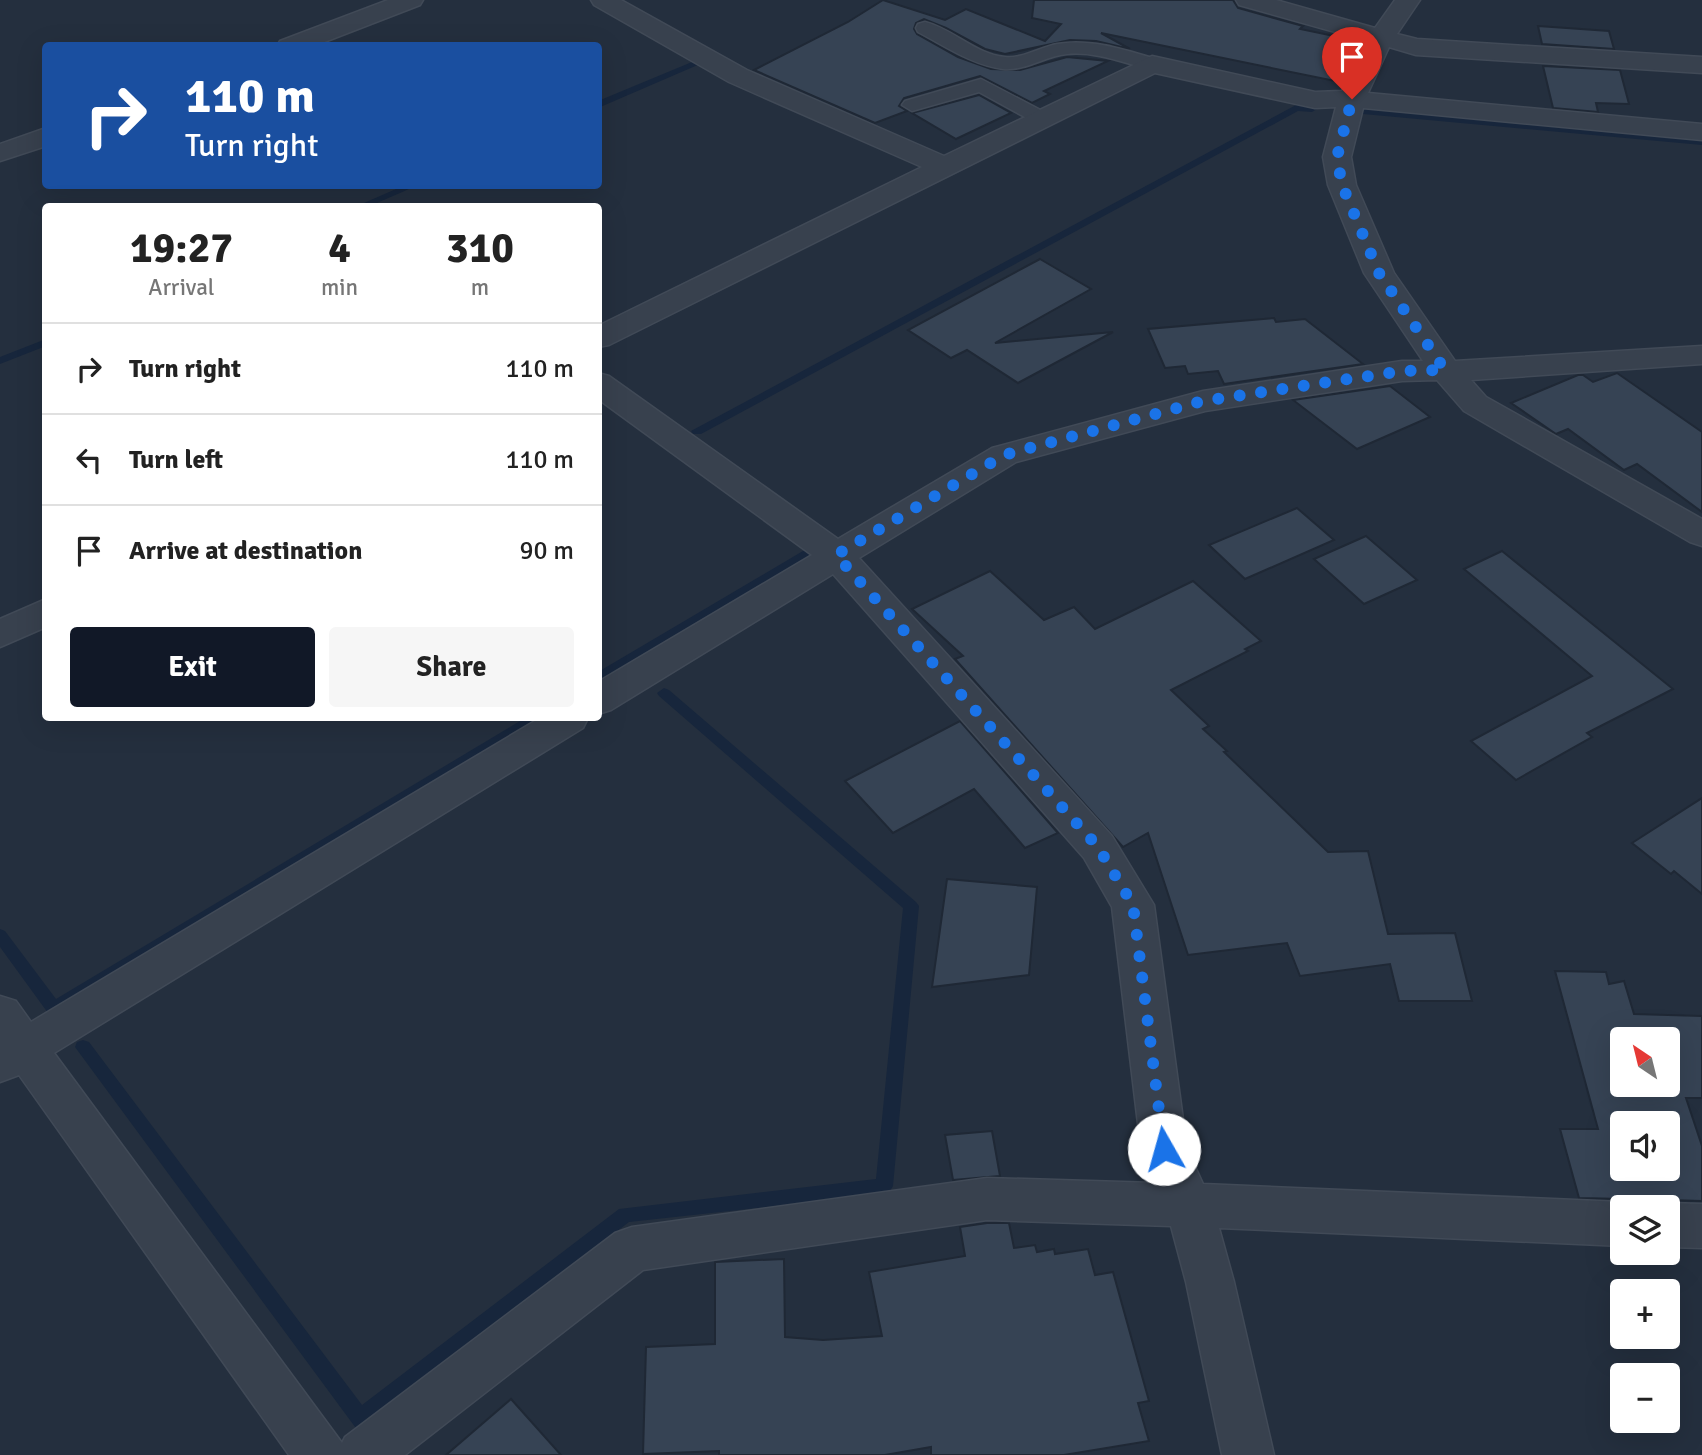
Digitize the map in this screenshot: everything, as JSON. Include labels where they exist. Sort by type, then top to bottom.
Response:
[{"type":"street","points":[[300,42],[411,0]]},
{"type":"street","points":[[603,0],[738,76],[944,166]]},
{"type":"street","points":[[1248,0],[1416,47],[1702,65]]},
{"type":"street","points":[[1408,0],[1381,38],[1352,99],[1337,157],[1342,185],[1379,273],[1445,370],[1475,404],[1702,534]]},
{"type":"street","points":[[602,336],[1152,64],[1315,100],[1352,99],[1702,132]]},
{"type":"street","points":[[0,153],[42,137]]},
{"type":"street","points":[[602,697],[1004,455],[1203,401],[1402,371],[1702,355]]},
{"type":"street","points":[[602,386],[836,555],[1098,847],[1133,905],[1164,1149],[1189,1205],[1210,1282],[1248,1455]]},
{"type":"street","points":[[0,634],[42,613]]},
{"type":"street","points":[[321,1455],[8,1042],[564,721]]},
{"type":"street","points":[[363,1455],[632,1249],[987,1199],[1610,1223]]},
{"type":"street","points":[[1680,1225],[1702,1226]]},
{"type":"lane","points":[[925,28],[981,56],[1006,63],[1021,62],[1072,48],[1099,49],[1152,64]]},
{"type":"lane","points":[[912,105],[981,85],[1041,118]]},
{"type":"building","points":[[883,0],[945,20],[966,9],[1045,41],[1061,24],[1032,18],[1034,0],[1233,0],[1238,8],[1303,26],[1300,29],[1358,41],[1335,81],[1101,33],[1130,49],[1096,41],[1070,40],[1005,54],[985,49],[924,19],[916,23],[914,29],[917,34],[958,57],[991,69],[1020,70],[1067,57],[1108,61],[1044,91],[1050,94],[1032,103],[980,76],[904,98],[899,106],[907,111],[875,123],[754,70],[848,22]]},
{"type":"building","points":[[1538,26],[1609,31],[1614,49],[1542,44]]},
{"type":"building","points":[[1543,66],[1620,70],[1629,104],[1596,103],[1598,112],[1553,108]]},
{"type":"building","points":[[979,95],[1011,113],[956,139],[912,113]]},
{"type":"building","points":[[1040,259],[1091,289],[995,343],[1113,332],[1018,383],[967,350],[951,358],[908,330]]},
{"type":"building","points":[[1274,318],[1276,322],[1305,319],[1363,364],[1224,384],[1218,371],[1188,374],[1185,366],[1165,368],[1148,329]]},
{"type":"building","points":[[1617,373],[1702,432],[1702,512],[1637,464],[1624,470],[1568,429],[1556,434],[1511,403],[1578,375],[1583,375],[1593,382]]},
{"type":"building","points":[[1390,386],[1430,417],[1357,449],[1293,400]]},
{"type":"building","points":[[1297,508],[1334,540],[1245,579],[1209,545]]},
{"type":"building","points":[[1366,536],[1417,580],[1364,604],[1314,559]]},
{"type":"building","points":[[1502,551],[1673,689],[1587,733],[1592,737],[1516,780],[1471,741],[1592,676],[1464,569]]},
{"type":"building","points":[[990,571],[1044,620],[1074,607],[1095,629],[1193,581],[1261,641],[1245,649],[1248,651],[1171,690],[1209,726],[1203,729],[1227,751],[1224,752],[1328,852],[1368,851],[1388,934],[1455,933],[1472,1001],[1399,1001],[1390,964],[1300,976],[1287,943],[1188,955],[1148,833],[1123,847],[955,659],[963,656],[912,609]]},
{"type":"building","points":[[960,721],[1058,833],[1025,848],[974,789],[893,833],[845,781]]},
{"type":"building","points":[[1702,798],[1702,894],[1674,871],[1671,874],[1632,843]]},
{"type":"building","points":[[947,879],[1037,887],[1029,975],[932,987]]},
{"type":"building","points":[[1555,971],[1606,972],[1609,984],[1624,981],[1634,1014],[1702,1016],[1702,1098],[1686,1098],[1702,1146],[1702,1201],[1680,1200],[1680,1195],[1579,1198],[1560,1129],[1598,1129]]},
{"type":"building","points":[[992,1131],[1000,1176],[953,1180],[945,1135]]},
{"type":"building","points":[[1009,1223],[1014,1248],[1035,1245],[1037,1252],[1054,1249],[1055,1254],[1088,1249],[1095,1275],[1113,1272],[1149,1401],[1138,1403],[1149,1441],[1064,1455],[931,1455],[931,1447],[885,1455],[719,1455],[719,1451],[643,1454],[646,1347],[715,1344],[715,1262],[784,1259],[785,1337],[823,1340],[882,1336],[869,1272],[965,1256],[960,1227]]},
{"type":"building","points":[[511,1399],[561,1455],[446,1455]]},
{"type":"waterway","points":[[602,103],[695,64]]},
{"type":"waterway","points":[[697,431],[1296,108],[1312,109]]},
{"type":"waterway","points":[[1366,112],[1702,142]]},
{"type":"waterway","points":[[369,203],[404,189]]},
{"type":"waterway","points":[[0,361],[42,344]]},
{"type":"waterway","points":[[602,677],[808,552]]},
{"type":"waterway","points":[[360,1418],[625,1215],[884,1186],[911,906],[664,693]]},
{"type":"waterway","points":[[0,935],[54,1008],[530,721]]},
{"type":"waterway","points":[[83,1047],[360,1418]]},
{"type":"waterway","points":[[360,1418],[365,1424]]},
{"type":"route","points":[[1164,1149],[1133,905],[1098,847],[836,555],[1004,455],[1203,401],[1402,371],[1445,370],[1379,273],[1342,185],[1337,157],[1352,99]]}]
